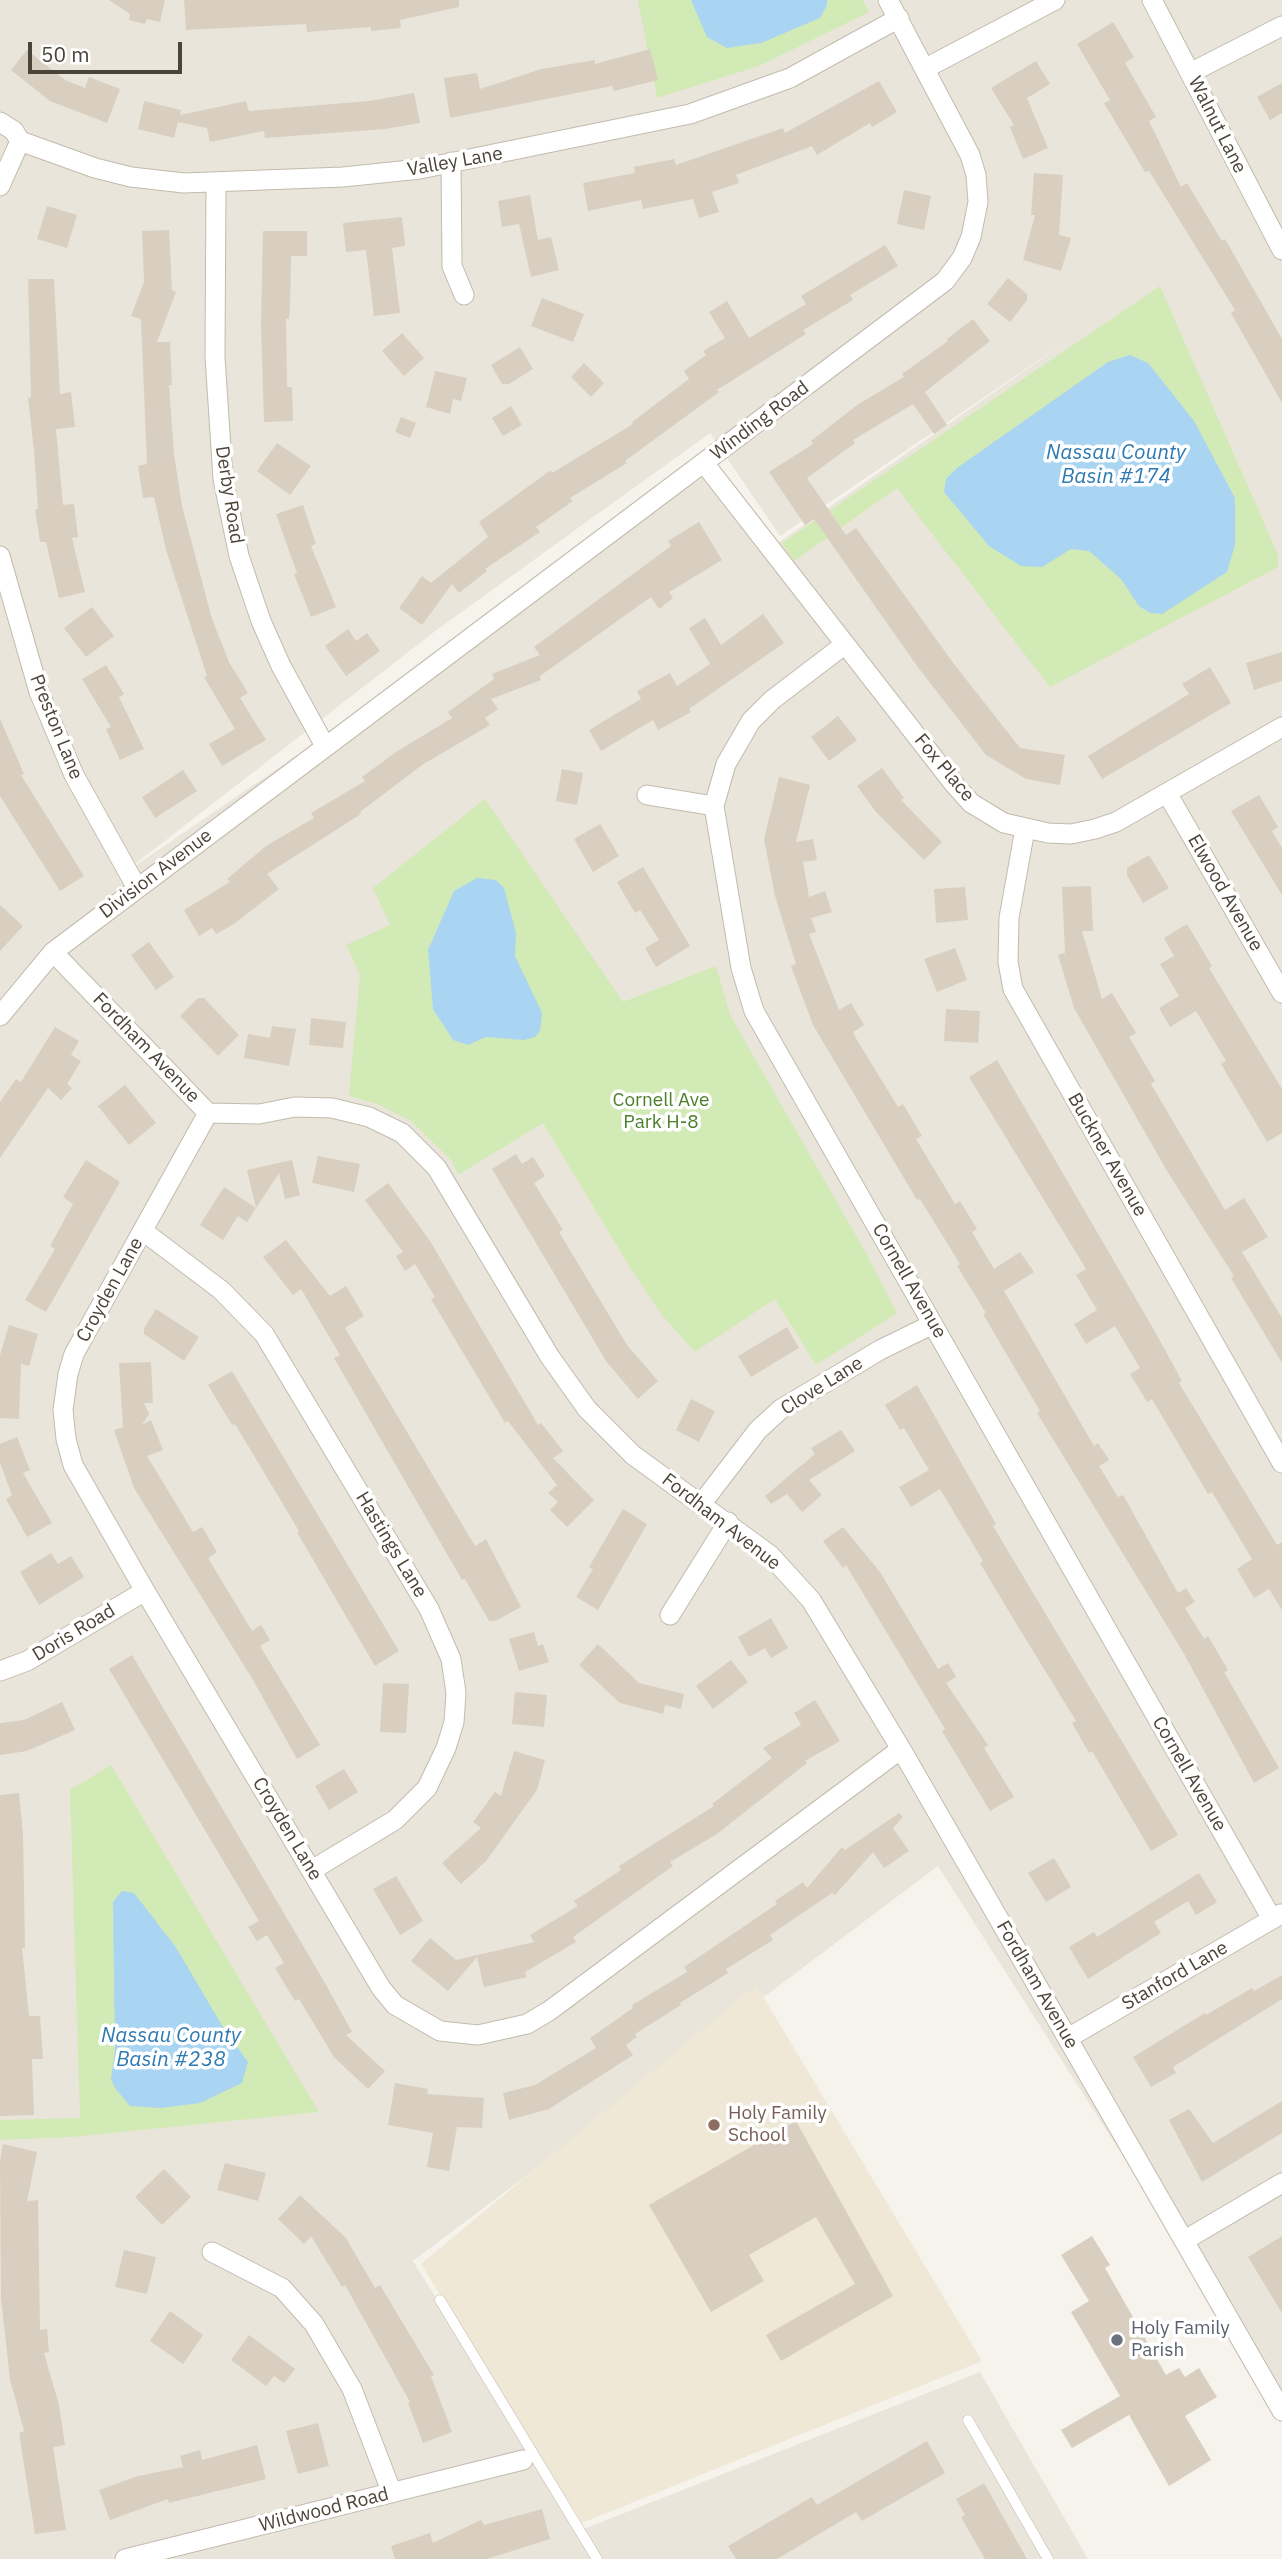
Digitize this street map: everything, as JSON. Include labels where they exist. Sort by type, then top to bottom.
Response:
[{"type":"street","name":"Winding Road","points":[[325,746],[945,281],[962,258],[971,237],[978,202],[976,175],[970,155],[888,0]]},
{"type":"street","points":[[926,68],[1055,0]]},
{"type":"street","name":"Walnut Lane","points":[[1152,0],[1282,250]]},
{"type":"street","name":"Valley Lane","points":[[0,122],[13,131],[20,141],[131,177],[184,183],[343,177],[420,169],[690,114],[790,78],[899,18]]},
{"type":"street","points":[[1190,73],[1282,26]]},
{"type":"street","points":[[0,186],[20,141]]},
{"type":"street","points":[[451,162],[452,266],[464,295]]},
{"type":"street","name":"Derby Road","points":[[216,182],[215,357],[223,479],[239,556],[261,621],[281,666],[325,746]]},
{"type":"street","name":"Fox Place","points":[[704,463],[971,803],[1004,822],[1025,829],[1071,834],[1116,822],[1282,727]]},
{"type":"street","name":"Preston Lane","points":[[0,556],[39,692],[74,775],[136,888]]},
{"type":"street","name":"Cornell Avenue","points":[[845,645],[772,700],[751,721],[726,764],[713,806],[741,968],[754,1011],[1277,1916]]},
{"type":"street","name":"Division Avenue","points":[[0,1016],[53,952],[325,746]]},
{"type":"street","name":"Elwood Avenue","points":[[1167,793],[1282,993]]},
{"type":"street","points":[[646,794],[713,806]]},
{"type":"street","name":"Buckner Avenue","points":[[1025,829],[1009,918],[1008,962],[1013,989],[1282,1463]]},
{"type":"street","name":"Fordham Avenue","points":[[53,952],[208,1113],[259,1114],[295,1107],[332,1108],[369,1117],[402,1133],[437,1168],[550,1357],[587,1409],[633,1455],[770,1555],[811,1600],[901,1749],[1282,2411]]},
{"type":"street","name":"Croyden Lane","points":[[208,1113],[74,1354],[68,1374],[64,1410],[66,1439],[73,1465],[145,1591],[381,1988],[395,2005],[440,2031],[478,2035],[527,2024],[549,2011],[901,1749]]},
{"type":"street","name":"Hastings Lane","points":[[143,1231],[221,1290],[264,1334],[429,1609],[451,1659],[456,1693],[454,1722],[446,1748],[426,1788],[394,1820],[312,1870]]},
{"type":"street","name":"Clove Lane","points":[[702,1503],[758,1430],[781,1409],[880,1350],[933,1324]]},
{"type":"street","points":[[670,1615],[728,1522]]},
{"type":"street","name":"Doris Road","points":[[0,1671],[27,1661],[145,1591]]},
{"type":"street","name":"Stanford Lane","points":[[1068,2038],[1277,1916]]},
{"type":"street","points":[[1185,2240],[1282,2183]]},
{"type":"street","points":[[212,2252],[282,2288],[314,2324],[352,2389],[392,2493]]},
{"type":"street","name":"Wildwood Road","points":[[125,2559],[523,2460]]},
{"type":"lane","points":[[440,2300],[597,2559]]},
{"type":"lane","points":[[968,2420],[1048,2559]]},
{"type":"shaded area","points":[[0,0],[1282,0],[1282,2406],[938,1866],[413,2261],[579,2531],[980,2372],[1088,2559],[0,2559]],"holes":[[[1076,335],[762,554],[702,478],[113,881],[438,629],[710,433],[780,536]]]},
{"type":"shaded area","name":"Holy Family School","points":[[756,1985],[982,2361],[582,2523],[421,2264]]},
{"type":"green space","points":[[638,0],[863,0],[869,12],[759,66],[657,98]]},
{"type":"green space","points":[[1160,286],[1278,555],[1278,567],[1050,687],[897,488],[794,561],[782,543]]},
{"type":"green space","name":"Cornell Ave Park H-8","points":[[485,799],[623,1002],[716,966],[730,1015],[867,1255],[897,1313],[816,1365],[775,1299],[695,1352],[661,1314],[631,1269],[543,1123],[458,1175],[452,1161],[411,1121],[377,1104],[349,1096],[360,974],[346,945],[390,925],[373,888]]},
{"type":"green space","points":[[111,1765],[319,2112],[71,2137],[0,2140],[0,2120],[80,2118],[70,1790]]},
{"type":"water","points":[[691,0],[827,0],[827,5],[820,18],[761,43],[727,48],[707,37]]},
{"type":"water","name":"Nassau County Basin #174","points":[[1130,355],[1148,363],[1194,421],[1235,498],[1235,545],[1227,572],[1162,614],[1150,613],[1139,606],[1121,579],[1089,551],[1071,549],[1042,567],[1021,566],[989,546],[944,492],[946,479],[957,468],[1108,362]]},
{"type":"water","points":[[477,878],[496,880],[504,888],[516,933],[515,956],[542,1013],[540,1031],[535,1037],[524,1040],[486,1037],[468,1045],[453,1040],[433,1009],[428,950],[454,891]]},
{"type":"water","name":"Nassau County Basin #238","points":[[122,1891],[134,1893],[175,1946],[223,2027],[248,2062],[242,2083],[200,2103],[161,2108],[130,2106],[115,2088],[111,2079],[115,2050],[113,1902]]},
{"type":"building","points":[[109,0],[165,0],[160,22],[147,19],[145,24],[129,20],[130,14]]},
{"type":"building","points":[[184,0],[459,0],[459,7],[400,20],[401,28],[371,31],[371,27],[307,32],[306,24],[186,30]]},
{"type":"building","points":[[1113,22],[1134,57],[1125,63],[1156,117],[1149,121],[1181,187],[1187,183],[1222,241],[1225,239],[1282,339],[1282,403],[1231,313],[1235,310],[1149,171],[1145,172],[1104,103],[1110,100],[1077,44]]},
{"type":"building","points":[[650,49],[658,80],[614,91],[612,86],[450,118],[444,78],[477,73],[480,89],[541,69],[595,60],[595,64]]},
{"type":"building","points":[[27,50],[65,80],[85,88],[89,77],[120,89],[107,123],[50,101],[11,70]]},
{"type":"building","points":[[1036,61],[1050,84],[1027,98],[1048,148],[1023,159],[1010,127],[1014,125],[991,88]]},
{"type":"building","points":[[879,81],[897,112],[872,127],[870,123],[817,155],[812,146],[736,175],[739,183],[712,192],[719,212],[699,218],[693,199],[643,209],[641,200],[588,211],[583,183],[635,173],[634,167],[674,159],[676,165],[783,128],[785,133]]},
{"type":"building","points":[[1282,83],[1282,113],[1270,120],[1257,97]]},
{"type":"building","points":[[414,93],[420,123],[385,129],[265,138],[264,131],[210,142],[207,128],[178,122],[174,138],[138,129],[144,101],[181,110],[180,115],[246,101],[249,111],[369,101]]},
{"type":"building","points":[[1034,173],[1063,175],[1059,235],[1071,238],[1061,271],[1023,260],[1035,215],[1031,215]]},
{"type":"building","points":[[904,190],[931,196],[924,230],[897,224]]},
{"type":"building","points":[[530,195],[538,240],[551,237],[559,270],[531,277],[519,224],[502,227],[498,201]]},
{"type":"building","points":[[47,206],[77,215],[67,248],[37,239]]},
{"type":"building","points":[[402,217],[405,246],[392,248],[400,313],[374,316],[366,250],[346,252],[343,223]]},
{"type":"building","points":[[169,230],[172,290],[176,292],[157,342],[170,342],[172,385],[169,385],[174,454],[182,506],[212,619],[229,662],[248,693],[240,698],[266,740],[222,766],[209,744],[235,729],[204,677],[207,676],[166,550],[154,497],[143,498],[138,466],[147,464],[141,319],[131,316],[144,282],[142,231]]},
{"type":"building","points":[[263,231],[307,231],[307,256],[291,256],[290,308],[289,319],[286,319],[287,387],[292,387],[293,421],[264,422],[261,324]]},
{"type":"building","points":[[885,245],[898,266],[850,295],[853,300],[803,330],[806,334],[717,390],[719,392],[625,461],[627,463],[570,498],[573,501],[536,527],[540,532],[485,569],[487,571],[459,593],[452,584],[422,625],[399,608],[422,576],[431,583],[488,537],[479,522],[551,470],[552,473],[633,424],[632,422],[689,379],[684,371],[706,355],[703,351],[725,338],[709,312],[727,301],[749,338],[806,304],[801,296]]},
{"type":"building","points":[[1008,278],[1027,294],[1027,300],[1010,322],[987,304]]},
{"type":"building","points":[[28,279],[54,279],[60,394],[71,392],[75,427],[56,429],[63,505],[74,504],[78,537],[72,538],[85,592],[59,598],[46,542],[40,542],[35,509],[38,509],[28,398],[31,397]]},
{"type":"building","points":[[542,298],[584,314],[573,342],[531,326]]},
{"type":"building","points":[[973,319],[990,341],[925,392],[947,425],[934,434],[913,404],[853,440],[855,443],[807,478],[846,535],[856,528],[954,664],[1020,748],[1065,755],[1060,785],[1026,779],[986,755],[917,666],[814,519],[805,525],[769,472],[813,444],[811,441],[857,405],[904,377],[902,374]]},
{"type":"building","points":[[402,333],[424,358],[404,376],[382,351]]},
{"type":"building","points":[[520,347],[533,369],[509,384],[502,384],[491,365]]},
{"type":"building","points":[[584,363],[604,383],[591,397],[571,377]]},
{"type":"building","points":[[435,371],[467,378],[461,401],[453,399],[450,414],[426,407]]},
{"type":"building","points":[[511,406],[522,425],[503,436],[492,418]]},
{"type":"building","points":[[401,417],[416,423],[410,438],[395,432]]},
{"type":"building","points":[[277,443],[311,466],[290,495],[257,471]]},
{"type":"building","points":[[303,505],[316,544],[311,546],[336,607],[311,617],[294,574],[297,573],[276,514]]},
{"type":"building","points":[[699,522],[722,560],[669,592],[673,598],[659,609],[651,597],[540,676],[541,680],[491,699],[498,709],[485,718],[490,725],[422,765],[360,812],[361,814],[267,874],[279,889],[234,924],[216,934],[212,928],[199,936],[184,910],[230,882],[227,879],[266,846],[314,818],[311,813],[365,781],[362,777],[396,752],[452,718],[448,712],[494,679],[492,674],[540,655],[534,647],[671,546],[668,541]]},
{"type":"building","points":[[92,607],[114,636],[86,657],[64,628]]},
{"type":"building","points":[[763,614],[784,643],[689,709],[691,712],[658,730],[653,720],[601,751],[589,730],[641,699],[637,691],[670,673],[677,686],[710,664],[689,628],[705,618],[721,645]]},
{"type":"building","points":[[348,629],[356,641],[367,633],[380,651],[346,676],[325,646]]},
{"type":"building","points":[[1282,652],[1282,681],[1254,690],[1246,663]]},
{"type":"building","points":[[106,665],[124,694],[119,697],[144,749],[120,760],[106,729],[111,727],[82,679]]},
{"type":"building","points":[[1210,667],[1231,703],[1102,779],[1088,756],[1189,694],[1182,684]]},
{"type":"building","points":[[838,716],[857,740],[829,761],[811,737]]},
{"type":"building","points":[[0,719],[24,774],[21,775],[84,876],[60,891],[0,796]]},
{"type":"building","points":[[882,768],[904,798],[901,800],[942,842],[924,860],[876,812],[857,786]]},
{"type":"building","points":[[562,769],[583,773],[577,805],[556,801]]},
{"type":"building","points":[[183,770],[197,791],[155,818],[142,797]]},
{"type":"building","points":[[779,777],[810,785],[796,842],[813,839],[817,860],[803,862],[809,897],[825,891],[832,912],[811,918],[816,932],[809,934],[839,1010],[851,1003],[864,1025],[853,1032],[857,1040],[898,1107],[903,1104],[922,1136],[916,1139],[955,1204],[960,1201],[977,1229],[972,1232],[994,1269],[1020,1252],[1034,1272],[1004,1291],[1094,1446],[1098,1443],[1109,1460],[1099,1466],[1118,1497],[1123,1495],[1178,1593],[1186,1588],[1195,1602],[1185,1608],[1204,1639],[1208,1636],[1228,1670],[1224,1672],[1279,1768],[1254,1783],[1183,1652],[1037,1413],[1040,1411],[957,1266],[960,1264],[920,1199],[917,1200],[813,1025],[791,966],[796,964],[775,896],[764,839]]},
{"type":"building","points":[[1259,795],[1278,827],[1272,831],[1282,848],[1282,895],[1231,811]]},
{"type":"building","points":[[600,824],[619,856],[593,872],[574,839]]},
{"type":"building","points":[[1149,855],[1169,888],[1143,903],[1127,875],[1127,868]]},
{"type":"building","points":[[643,867],[690,946],[656,967],[645,948],[659,940],[640,910],[635,913],[617,882]]},
{"type":"building","points":[[1091,886],[1093,931],[1082,931],[1102,999],[1112,993],[1136,1033],[1129,1037],[1155,1081],[1151,1084],[1225,1210],[1244,1198],[1268,1237],[1242,1252],[1282,1318],[1282,1363],[1231,1278],[1234,1276],[1167,1171],[1074,1008],[1058,955],[1065,953],[1062,887]]},
{"type":"building","points":[[965,887],[968,920],[936,923],[934,889]]},
{"type":"building","points":[[0,905],[23,926],[0,951]]},
{"type":"building","points":[[1187,924],[1212,966],[1209,968],[1282,1089],[1282,1133],[1267,1142],[1221,1064],[1226,1061],[1196,1011],[1170,1027],[1159,1008],[1179,996],[1160,964],[1174,956],[1164,938]]},
{"type":"building","points":[[149,942],[174,977],[156,990],[131,955]]},
{"type":"building","points":[[955,948],[967,980],[937,992],[924,959]]},
{"type":"building","points":[[198,998],[204,998],[239,1035],[218,1056],[180,1016]]},
{"type":"building","points":[[946,1009],[980,1011],[978,1043],[944,1041]]},
{"type":"building","points":[[311,1018],[346,1022],[343,1048],[309,1045]]},
{"type":"building","points":[[272,1026],[296,1029],[289,1066],[244,1058],[248,1034],[270,1038]]},
{"type":"building","points":[[55,1027],[79,1041],[71,1055],[81,1061],[67,1084],[72,1088],[61,1100],[48,1088],[0,1158],[0,1102],[16,1079],[21,1082]]},
{"type":"building","points":[[997,1060],[1154,1330],[1182,1381],[1179,1383],[1277,1545],[1282,1542],[1282,1610],[1269,1589],[1254,1598],[1237,1569],[1252,1559],[1212,1492],[1208,1494],[1152,1399],[1147,1402],[1130,1374],[1140,1368],[1115,1326],[1086,1344],[1074,1324],[1097,1310],[1076,1275],[1086,1269],[969,1077]]},
{"type":"building","points":[[125,1085],[156,1123],[129,1145],[98,1106]]},
{"type":"building","points":[[516,1154],[522,1164],[533,1157],[545,1176],[534,1183],[563,1230],[559,1232],[627,1345],[658,1381],[638,1399],[606,1361],[492,1169]]},
{"type":"building","points":[[318,1156],[360,1164],[354,1192],[312,1183]]},
{"type":"building","points":[[86,1160],[120,1182],[46,1312],[25,1300],[55,1249],[50,1246],[73,1204],[63,1197]]},
{"type":"building","points":[[292,1160],[300,1195],[285,1199],[279,1173],[256,1208],[247,1170]]},
{"type":"building","points":[[388,1183],[430,1241],[538,1425],[541,1423],[563,1451],[553,1458],[594,1500],[567,1527],[550,1510],[558,1502],[548,1493],[557,1485],[508,1421],[505,1423],[431,1299],[435,1297],[415,1264],[405,1271],[396,1256],[403,1252],[365,1200]]},
{"type":"building","points":[[224,1187],[256,1208],[247,1222],[238,1216],[223,1240],[200,1225]]},
{"type":"building","points":[[286,1240],[330,1296],[346,1286],[364,1316],[345,1328],[475,1546],[486,1539],[521,1607],[495,1621],[489,1621],[465,1579],[462,1580],[334,1358],[340,1355],[301,1289],[293,1295],[263,1257]]},
{"type":"building","points":[[156,1309],[199,1337],[184,1361],[144,1334],[144,1328]]},
{"type":"building","points":[[9,1325],[38,1334],[29,1366],[21,1364],[19,1419],[0,1418],[0,1355]]},
{"type":"building","points":[[787,1327],[799,1348],[751,1377],[738,1356]]},
{"type":"building","points":[[151,1362],[153,1403],[144,1403],[149,1414],[142,1425],[151,1420],[163,1450],[147,1456],[193,1532],[202,1527],[217,1552],[208,1558],[252,1631],[261,1625],[270,1640],[260,1646],[320,1745],[297,1759],[253,1680],[134,1488],[114,1430],[123,1427],[119,1363]]},
{"type":"building","points":[[232,1371],[399,1651],[375,1666],[297,1532],[299,1531],[235,1424],[232,1425],[208,1385]]},
{"type":"building","points":[[917,1385],[996,1524],[993,1526],[1178,1835],[1151,1851],[1092,1751],[1089,1753],[1072,1723],[1076,1721],[980,1563],[983,1561],[940,1489],[911,1507],[899,1487],[929,1470],[904,1428],[900,1430],[885,1405]]},
{"type":"building","points":[[691,1399],[715,1411],[699,1442],[676,1430]]},
{"type":"building","points":[[841,1430],[855,1451],[809,1480],[822,1495],[802,1512],[787,1494],[771,1504],[765,1496],[815,1454],[811,1448]]},
{"type":"building","points":[[17,1437],[30,1470],[23,1473],[52,1523],[27,1537],[6,1499],[12,1495],[0,1463],[0,1444]]},
{"type":"building","points":[[623,1509],[647,1524],[598,1610],[576,1597],[593,1569],[589,1567]]},
{"type":"building","points":[[843,1527],[880,1572],[938,1669],[948,1663],[956,1677],[946,1683],[988,1745],[984,1748],[1014,1797],[990,1811],[942,1731],[945,1729],[846,1565],[843,1568],[823,1541]]},
{"type":"building","points":[[51,1553],[58,1564],[71,1556],[84,1577],[39,1605],[20,1572]]},
{"type":"building","points":[[771,1618],[788,1648],[771,1658],[765,1648],[749,1657],[738,1637]]},
{"type":"building","points":[[534,1632],[538,1646],[543,1644],[549,1662],[519,1671],[509,1639]]},
{"type":"building","points":[[598,1644],[639,1683],[684,1694],[681,1709],[665,1705],[663,1714],[620,1703],[579,1665]]},
{"type":"building","points":[[132,1655],[325,1983],[352,2032],[346,2035],[385,2071],[368,2089],[334,2057],[299,1999],[295,2001],[275,1968],[284,1963],[267,1935],[257,1941],[248,1927],[259,1921],[109,1669]]},
{"type":"building","points":[[731,1660],[748,1682],[713,1709],[696,1686]]},
{"type":"building","points":[[383,1683],[409,1684],[406,1733],[380,1732]]},
{"type":"building","points":[[515,1692],[547,1695],[544,1727],[512,1724]]},
{"type":"building","points":[[815,1700],[840,1741],[805,1761],[807,1763],[717,1834],[670,1862],[673,1866],[573,1937],[576,1942],[525,1972],[527,1977],[484,1987],[477,1957],[448,1991],[411,1961],[430,1938],[456,1960],[534,1942],[530,1935],[578,1906],[574,1901],[621,1870],[619,1866],[714,1806],[712,1804],[772,1758],[763,1748],[801,1725],[794,1713]]},
{"type":"building","points":[[62,1702],[75,1730],[27,1751],[0,1755],[0,1723],[24,1720]]},
{"type":"building","points":[[514,1751],[545,1760],[537,1790],[486,1861],[461,1884],[442,1863],[481,1828],[473,1822],[495,1792],[501,1796]]},
{"type":"building","points":[[344,1769],[358,1792],[329,1810],[315,1786]]},
{"type":"building","points":[[19,1793],[23,1834],[25,1948],[22,1948],[29,2016],[40,2016],[43,2059],[32,2059],[34,2115],[0,2116],[0,1795]]},
{"type":"building","points":[[899,1813],[903,1817],[893,1828],[909,1851],[884,1868],[873,1852],[835,1895],[832,1893],[770,1935],[773,1940],[726,1969],[728,1973],[635,2034],[637,2037],[626,2045],[633,2055],[549,2109],[509,2120],[503,2093],[535,2085],[596,2048],[590,2038],[633,2008],[632,2005],[687,1972],[684,1967],[777,1904],[775,1901],[803,1882],[807,1888],[842,1847],[845,1850]]},
{"type":"building","points":[[1054,1858],[1071,1887],[1046,1902],[1028,1873]]},
{"type":"building","points":[[1199,1873],[1217,1902],[1196,1915],[1188,1901],[1154,1922],[1161,1933],[1088,1979],[1069,1947],[1094,1932],[1097,1937]]},
{"type":"building","points":[[396,1876],[423,1921],[400,1935],[373,1889]]},
{"type":"building","points":[[1282,1975],[1282,1999],[1173,2067],[1176,2073],[1151,2087],[1133,2057],[1205,2013],[1206,2015],[1252,1988],[1254,1991]]},
{"type":"building","points":[[395,2083],[428,2089],[427,2094],[484,2098],[482,2128],[457,2127],[449,2171],[427,2167],[433,2133],[388,2125]]},
{"type":"building","points":[[1282,2101],[1282,2133],[1202,2182],[1169,2120],[1189,2109],[1213,2143]]},
{"type":"building","points":[[796,2121],[893,2296],[781,2361],[766,2335],[855,2284],[816,2217],[749,2255],[764,2281],[711,2312],[649,2205]]},
{"type":"building","points":[[3,2144],[37,2152],[27,2201],[38,2200],[40,2330],[47,2329],[49,2352],[44,2353],[59,2405],[65,2445],[53,2447],[66,2530],[35,2534],[19,2433],[24,2431],[10,2379],[1,2299],[0,2161]]},
{"type":"building","points":[[225,2163],[266,2173],[258,2201],[217,2190]]},
{"type":"building","points":[[164,2169],[191,2197],[162,2225],[135,2197]]},
{"type":"building","points":[[300,2195],[346,2238],[375,2288],[380,2285],[434,2375],[431,2376],[452,2432],[423,2443],[408,2403],[410,2402],[345,2285],[342,2287],[311,2236],[304,2244],[278,2219]]},
{"type":"building","name":"Holy Family Parish","points":[[1092,2236],[1110,2265],[1105,2268],[1166,2375],[1179,2368],[1185,2377],[1199,2368],[1217,2397],[1185,2416],[1211,2460],[1169,2486],[1129,2415],[1072,2448],[1061,2430],[1120,2396],[1071,2312],[1089,2301],[1061,2255]]},
{"type":"building","points":[[1282,2236],[1282,2313],[1248,2257]]},
{"type":"building","points":[[124,2250],[156,2257],[147,2294],[115,2287]]},
{"type":"building","points":[[170,2311],[203,2335],[183,2364],[150,2341]]},
{"type":"building","points":[[249,2335],[295,2369],[284,2383],[274,2376],[266,2386],[231,2360]]},
{"type":"building","points":[[318,2423],[329,2466],[298,2474],[286,2431]]},
{"type":"building","points":[[927,2441],[945,2473],[862,2521],[856,2512],[777,2559],[736,2559],[728,2546],[812,2497],[817,2505]]},
{"type":"building","points":[[257,2445],[266,2479],[169,2503],[168,2499],[110,2520],[99,2490],[138,2476],[183,2467],[180,2456],[200,2450],[202,2460]]},
{"type":"building","points":[[984,2483],[1027,2559],[985,2559],[961,2517],[965,2515],[956,2499]]},
{"type":"building","points":[[542,2509],[550,2539],[487,2559],[395,2559],[391,2546],[430,2533],[433,2543],[481,2520],[484,2525]]},
{"type":"place","name":"Holy Family School","points":[[714,2125]]},
{"type":"place","name":"Holy Family Parish","points":[[1117,2340]]}]
